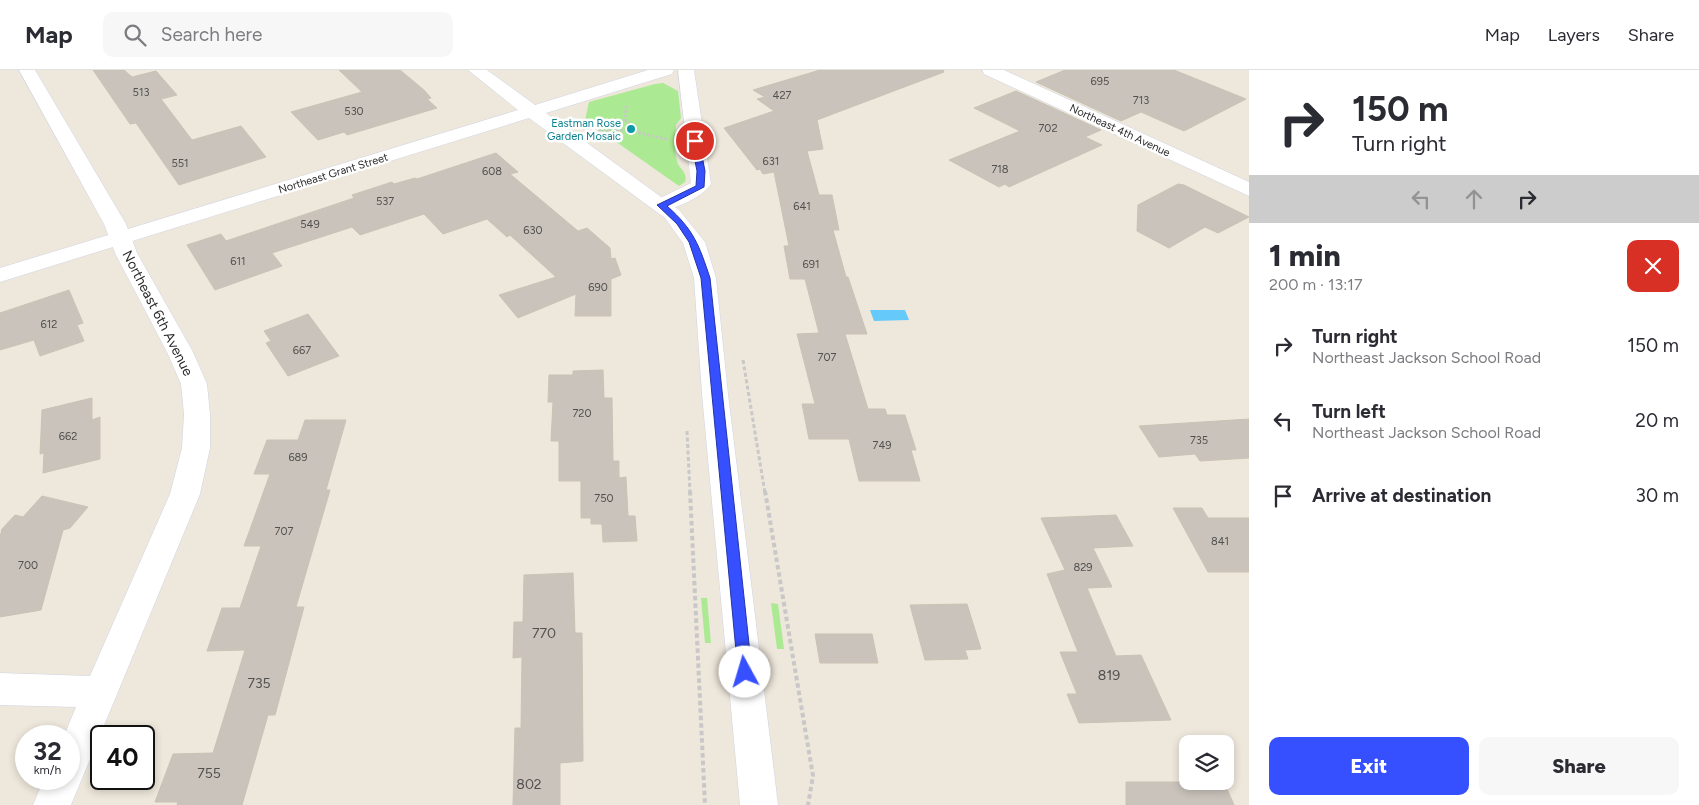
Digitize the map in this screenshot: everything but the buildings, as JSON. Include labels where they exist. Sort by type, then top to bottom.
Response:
[{"type":"street","name":"Northeast 6th Avenue","points":[[27,70],[115,224],[126,253],[180,352],[194,384],[197,414],[196,448],[185,494],[80,740]]},
{"type":"street","points":[[476,70],[661,205],[680,222],[694,242],[706,278],[716,394],[759,805]]},
{"type":"street","name":"Northeast Grant Street","points":[[0,275],[666,70]]},
{"type":"street","points":[[661,205],[696,190],[701,184],[686,70]]},
{"type":"street","name":"Northeast 4th Avenue","points":[[990,70],[1249,190]]},
{"type":"street","points":[[0,689],[100,692]]},
{"type":"street","points":[[52,805],[58,790]]},
{"type":"path","points":[[624,108],[625,120],[640,132]]},
{"type":"path","points":[[597,131],[619,130],[640,132],[679,142]]},
{"type":"path","points":[[742,351],[814,776],[808,805]]},
{"type":"path","points":[[687,428],[705,805]]},
{"type":"green space","points":[[663,83],[678,91],[681,118],[676,125],[675,152],[678,164],[686,178],[685,182],[679,186],[585,120],[589,102]]},
{"type":"green space","points":[[701,598],[707,598],[711,643],[705,643]]},
{"type":"green space","points":[[771,603],[778,604],[784,649],[777,649]]},
{"type":"water","points":[[870,310],[905,310],[909,320],[874,321]]},
{"type":"place","name":"Eastman Rose Garden Mosaic","points":[[631,129]]},
{"type":"route","points":[[695,141],[701,171],[700,187],[661,205],[680,222],[694,242],[706,278],[745,672]]}]
